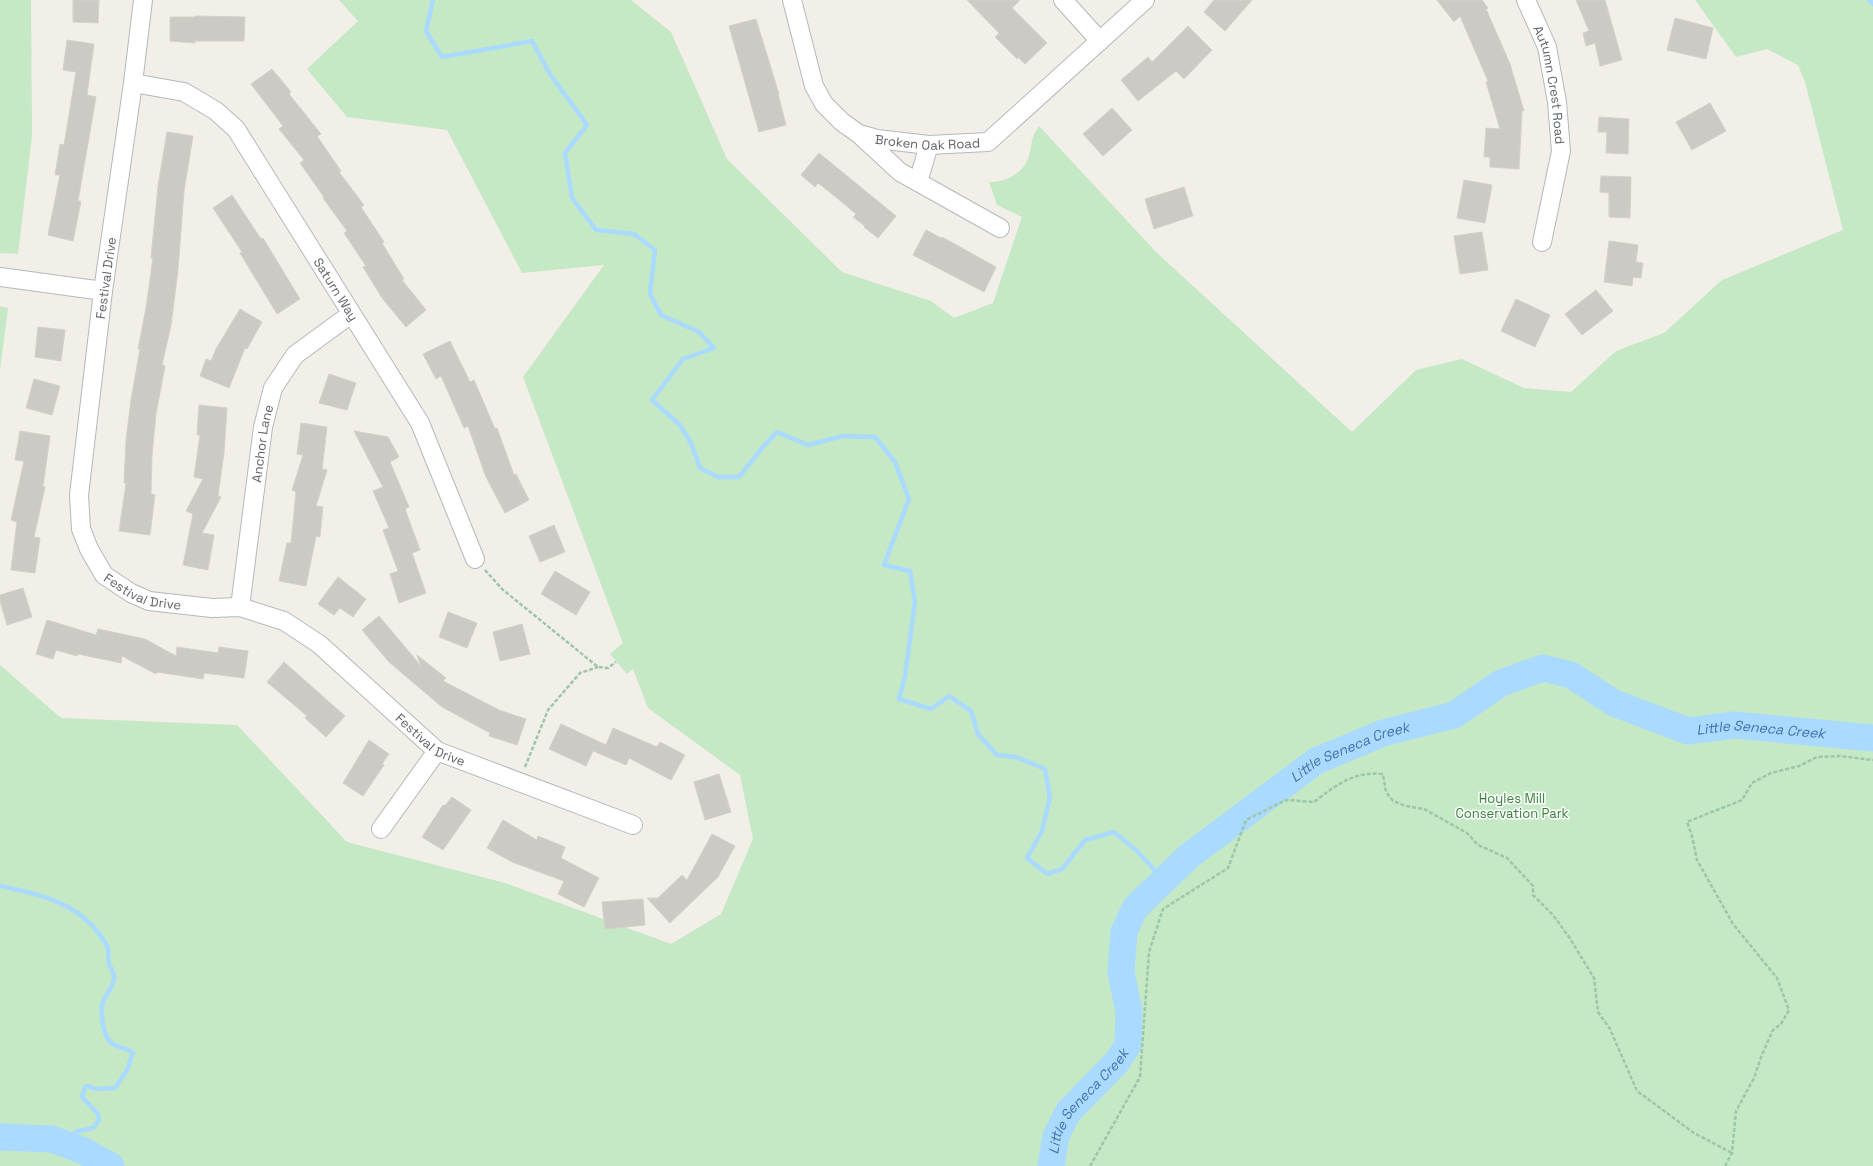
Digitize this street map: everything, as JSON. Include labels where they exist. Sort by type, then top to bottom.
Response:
[{"type":"street","name":"Festival Drive","points":[[143,0],[133,83],[103,291],[79,495],[81,529],[89,549],[104,574],[131,593],[149,601],[212,608],[240,607],[284,621],[319,644],[437,751],[633,826]]},
{"type":"street","name":"Broken Oak Road","points":[[792,0],[814,86],[824,104],[842,122],[859,134],[877,139],[929,145],[988,142],[1145,0]]},
{"type":"street","points":[[1063,0],[1100,41]]},
{"type":"street","name":"Autumn Crest Road","points":[[1526,0],[1547,47],[1557,102],[1560,151],[1542,242]]},
{"type":"street","name":"Saturn Way","points":[[133,83],[184,92],[216,111],[236,129],[420,423],[475,559]]},
{"type":"street","points":[[859,134],[900,172],[1000,228]]},
{"type":"street","points":[[918,182],[929,145]]},
{"type":"street","points":[[0,277],[103,291]]},
{"type":"street","name":"Anchor Lane","points":[[240,607],[263,427],[274,388],[295,354],[351,314]]},
{"type":"street","points":[[380,829],[437,751]]},
{"type":"path","points":[[475,559],[502,589],[598,667]]},
{"type":"path","points":[[520,782],[548,710],[580,673],[598,667],[608,668],[616,662]]},
{"type":"path","points":[[1725,1166],[1732,1153],[1736,1111],[1754,1078],[1760,1057],[1773,1030],[1781,1024],[1789,1010],[1777,978],[1733,924],[1697,860],[1692,836],[1687,822],[1742,800],[1752,783],[1770,773],[1799,766],[1817,757],[1840,756],[1873,760]]},
{"type":"path","points":[[1090,1166],[1140,1077],[1149,952],[1163,909],[1228,868],[1246,820],[1286,800],[1314,802],[1337,783],[1371,773],[1383,774],[1386,792],[1393,801],[1406,806],[1424,809],[1467,833],[1478,845],[1507,858],[1533,886],[1533,895],[1553,914],[1594,978],[1598,1012],[1610,1029],[1637,1091],[1694,1133],[1732,1153]]},
{"type":"green space","points":[[0,0],[31,0],[32,136],[18,254],[0,253]]},
{"type":"green space","name":"Hoyles Mill Conservation Park","points":[[339,0],[631,0],[671,32],[727,159],[842,272],[931,301],[954,318],[993,303],[1022,217],[997,205],[989,182],[995,182],[1008,178],[1019,172],[1027,162],[1034,134],[1039,126],[1156,252],[1352,432],[1416,370],[1462,359],[1524,388],[1571,392],[1616,351],[1664,333],[1722,280],[1843,230],[1805,82],[1798,65],[1767,49],[1736,57],[1695,0],[1873,0],[1873,1166],[0,1166],[0,665],[61,718],[237,725],[347,842],[505,883],[671,944],[721,914],[753,839],[740,775],[648,708],[633,669],[627,674],[610,654],[623,643],[523,377],[604,265],[522,273],[447,130],[347,117],[307,69],[358,21]]},
{"type":"green space","points":[[0,306],[8,308],[0,370]]},
{"type":"building","points":[[73,0],[99,0],[98,23],[73,22]]},
{"type":"building","points":[[967,0],[1020,0],[1012,8],[1047,43],[1025,64],[1018,57],[1017,59],[995,37],[999,33]]},
{"type":"building","points":[[1214,0],[1252,0],[1225,31],[1204,12]]},
{"type":"building","points":[[1437,0],[1482,0],[1488,8],[1486,9],[1510,64],[1524,111],[1522,111],[1519,169],[1490,167],[1490,157],[1484,157],[1486,128],[1500,129],[1486,82],[1488,81],[1460,16],[1454,22]]},
{"type":"building","points":[[1576,0],[1605,0],[1622,60],[1600,66],[1595,43],[1586,46],[1583,33],[1589,31]]},
{"type":"building","points":[[170,17],[245,17],[244,41],[195,41],[195,43],[170,41]]},
{"type":"building","points":[[1675,18],[1713,28],[1706,59],[1667,50]]},
{"type":"building","points":[[756,19],[779,94],[786,125],[759,132],[729,26]]},
{"type":"building","points":[[1188,26],[1212,50],[1184,79],[1176,71],[1138,101],[1121,80],[1148,57],[1152,62]]},
{"type":"building","points":[[67,40],[94,44],[87,95],[96,97],[78,201],[81,201],[73,241],[48,235],[60,175],[55,175],[60,144],[64,145],[76,72],[63,70]]},
{"type":"building","points":[[272,69],[291,92],[289,94],[321,134],[317,136],[341,171],[339,172],[364,205],[361,207],[384,242],[382,243],[404,279],[402,280],[426,310],[406,327],[382,298],[363,267],[366,266],[344,233],[347,231],[300,163],[304,160],[279,129],[283,126],[251,84]]},
{"type":"building","points":[[1710,103],[1726,131],[1692,150],[1676,122]]},
{"type":"building","points":[[1112,108],[1132,130],[1103,156],[1083,134]]},
{"type":"building","points":[[1599,117],[1629,119],[1628,154],[1606,153],[1607,132],[1598,132]]},
{"type":"building","points":[[167,132],[193,136],[184,191],[178,270],[171,325],[162,365],[165,366],[156,414],[152,455],[151,494],[155,495],[150,535],[119,531],[126,483],[124,483],[126,440],[140,349],[138,349],[146,308],[153,258],[151,258],[158,186]]},
{"type":"building","points":[[819,153],[896,216],[878,238],[853,217],[856,214],[837,198],[818,183],[815,187],[801,175]]},
{"type":"building","points":[[1601,176],[1631,177],[1630,218],[1609,217],[1609,193],[1600,192]]},
{"type":"building","points":[[1464,180],[1492,185],[1485,223],[1457,218]]},
{"type":"building","points":[[1184,187],[1193,216],[1154,229],[1145,199]]},
{"type":"building","points":[[232,195],[261,239],[263,238],[300,299],[277,314],[240,253],[242,252],[213,208]]},
{"type":"building","points":[[926,230],[941,238],[942,237],[996,267],[984,292],[913,255]]},
{"type":"building","points":[[1482,232],[1488,270],[1460,274],[1454,236]]},
{"type":"building","points":[[1609,241],[1638,245],[1636,262],[1643,263],[1641,278],[1633,277],[1632,286],[1604,282]]},
{"type":"building","points":[[1596,290],[1613,311],[1582,335],[1565,314]]},
{"type":"building","points":[[1516,299],[1550,315],[1535,347],[1501,331]]},
{"type":"building","points":[[240,309],[262,322],[247,349],[245,348],[229,388],[200,376],[206,359],[211,361],[216,349]]},
{"type":"building","points":[[38,327],[65,330],[61,361],[35,357]]},
{"type":"building","points":[[450,341],[470,382],[474,380],[495,429],[497,428],[514,475],[516,474],[529,500],[505,513],[486,477],[468,426],[464,428],[441,376],[436,379],[423,354]]},
{"type":"building","points":[[329,374],[356,383],[347,410],[319,403]]},
{"type":"building","points":[[34,379],[60,386],[52,415],[26,408]]},
{"type":"building","points":[[199,405],[227,408],[224,453],[218,496],[221,497],[202,533],[214,535],[208,570],[183,565],[193,514],[186,511],[203,479],[194,477],[200,435],[197,435]]},
{"type":"building","points":[[301,423],[327,427],[322,469],[327,470],[316,506],[323,507],[320,537],[316,536],[306,586],[279,581],[287,543],[291,543],[296,492],[292,490],[303,455],[297,454]]},
{"type":"building","points":[[20,431],[50,436],[43,486],[45,487],[34,537],[40,538],[35,573],[11,570],[17,522],[11,520],[24,461],[15,460]]},
{"type":"building","points":[[354,431],[388,437],[399,457],[390,462],[409,507],[405,509],[420,550],[412,553],[426,593],[399,603],[390,574],[398,571],[383,530],[389,528],[373,491],[383,487]]},
{"type":"building","points":[[554,525],[565,552],[540,562],[529,536]]},
{"type":"building","points":[[555,571],[590,592],[576,615],[541,594]]},
{"type":"building","points":[[338,577],[366,599],[353,617],[340,608],[334,615],[318,604]]},
{"type":"building","points":[[23,588],[32,617],[7,625],[0,601],[0,595]]},
{"type":"building","points":[[448,612],[477,623],[467,648],[439,637]]},
{"type":"building","points":[[379,616],[421,666],[417,655],[446,678],[443,681],[499,710],[526,719],[517,745],[489,736],[490,733],[442,707],[389,662],[362,630]]},
{"type":"building","points":[[47,620],[96,635],[98,629],[145,639],[176,656],[177,647],[218,653],[219,647],[248,651],[244,678],[204,673],[203,679],[157,672],[156,674],[122,656],[121,663],[78,654],[77,656],[56,650],[53,659],[36,654]]},
{"type":"building","points":[[522,624],[530,654],[500,661],[493,632]]},
{"type":"building","points":[[284,662],[345,716],[326,737],[305,718],[307,716],[267,682]]},
{"type":"building","points":[[561,724],[606,745],[613,728],[657,747],[660,742],[685,755],[671,780],[629,758],[626,765],[593,751],[586,766],[549,749]]},
{"type":"building","points":[[369,740],[389,754],[382,764],[384,765],[363,796],[343,783]]},
{"type":"building","points":[[719,774],[731,812],[705,820],[694,782]]},
{"type":"building","points":[[452,797],[471,810],[443,850],[422,837],[443,805],[445,806]]},
{"type":"building","points":[[503,820],[537,840],[538,836],[565,847],[561,858],[599,878],[584,907],[558,894],[564,881],[512,862],[487,848]]},
{"type":"building","points":[[712,834],[735,846],[718,877],[670,923],[647,898],[658,898],[682,875],[687,880]]},
{"type":"building","points":[[643,899],[645,925],[605,929],[602,902]]},
{"type":"waterway","points":[[433,0],[426,31],[442,57],[532,41],[550,74],[587,125],[565,153],[572,198],[596,230],[634,234],[655,250],[650,294],[661,315],[699,332],[714,348],[683,359],[652,400],[680,425],[691,443],[700,468],[718,477],[739,477],[777,432],[808,445],[843,436],[875,437],[895,462],[909,499],[884,565],[910,571],[915,602],[905,676],[899,699],[931,709],[949,696],[971,711],[978,734],[997,755],[1016,757],[1045,769],[1050,797],[1042,831],[1027,858],[1047,874],[1062,869],[1085,840],[1114,832],[1136,850],[1164,880]]},
{"type":"waterway","points":[[1869,0],[1873,4]]},
{"type":"waterway","name":"Little Seneca Creek","points":[[1051,1166],[1056,1136],[1068,1112],[1117,1062],[1128,1045],[1129,1012],[1121,972],[1124,932],[1135,908],[1189,856],[1316,761],[1383,733],[1454,715],[1501,683],[1543,668],[1571,675],[1614,703],[1688,731],[1734,725],[1873,738]]},
{"type":"waterway","points":[[0,886],[47,898],[75,911],[87,920],[98,932],[108,948],[108,962],[114,976],[114,981],[102,1005],[104,1028],[108,1039],[114,1045],[133,1053],[127,1070],[115,1088],[96,1089],[88,1086],[85,1087],[82,1097],[98,1114],[99,1120],[93,1128],[75,1132],[69,1145]]},
{"type":"waterway","name":"Little Seneca Creek","points":[[0,1137],[51,1139],[82,1150],[111,1166]]}]
